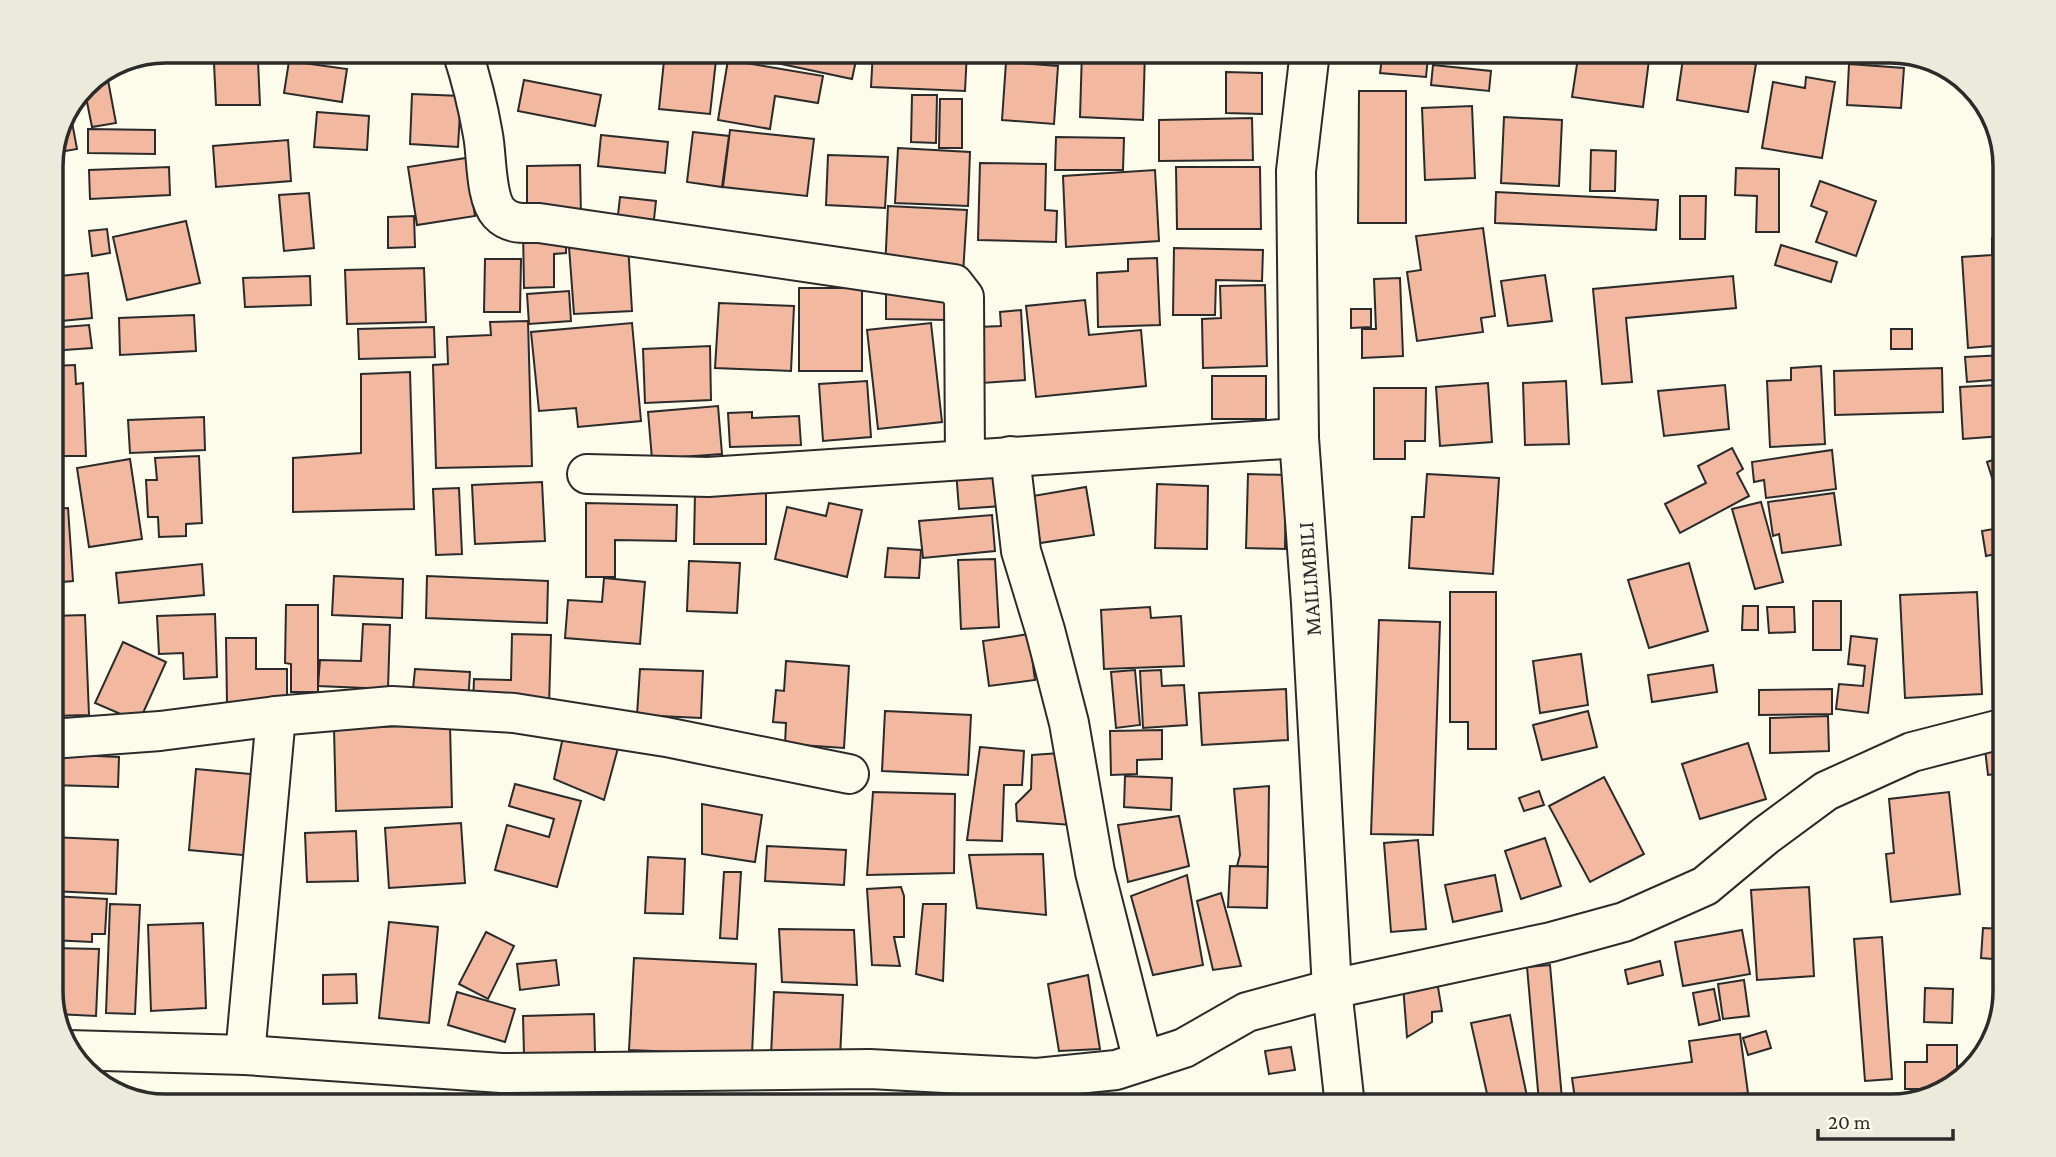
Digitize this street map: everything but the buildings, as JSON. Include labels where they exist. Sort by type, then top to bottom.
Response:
[{"type":"street","points":[[465,63],[473,85],[484,138],[490,192],[498,212],[512,223],[539,223],[954,284],[964,297],[965,459]]},
{"type":"street","name":"MAILIMBILI","points":[[1309,63],[1296,171],[1299,438],[1311,603],[1332,989],[1344,1094]]},
{"type":"street","points":[[587,474],[708,477],[1299,438]]},
{"type":"street","points":[[1010,456],[1021,551],[1069,723],[1096,872],[1143,1061]]},
{"type":"street","points":[[63,738],[392,706],[514,713],[666,737],[849,774]]},
{"type":"street","points":[[245,1055],[275,716]]},
{"type":"street","points":[[82,1050],[245,1055],[501,1073],[870,1069],[1037,1078],[1116,1070],[1184,1048],[1247,1012],[1332,989],[1551,942],[1624,922],[1705,886],[1765,836],[1826,791],[1912,752],[1993,731]]}]
